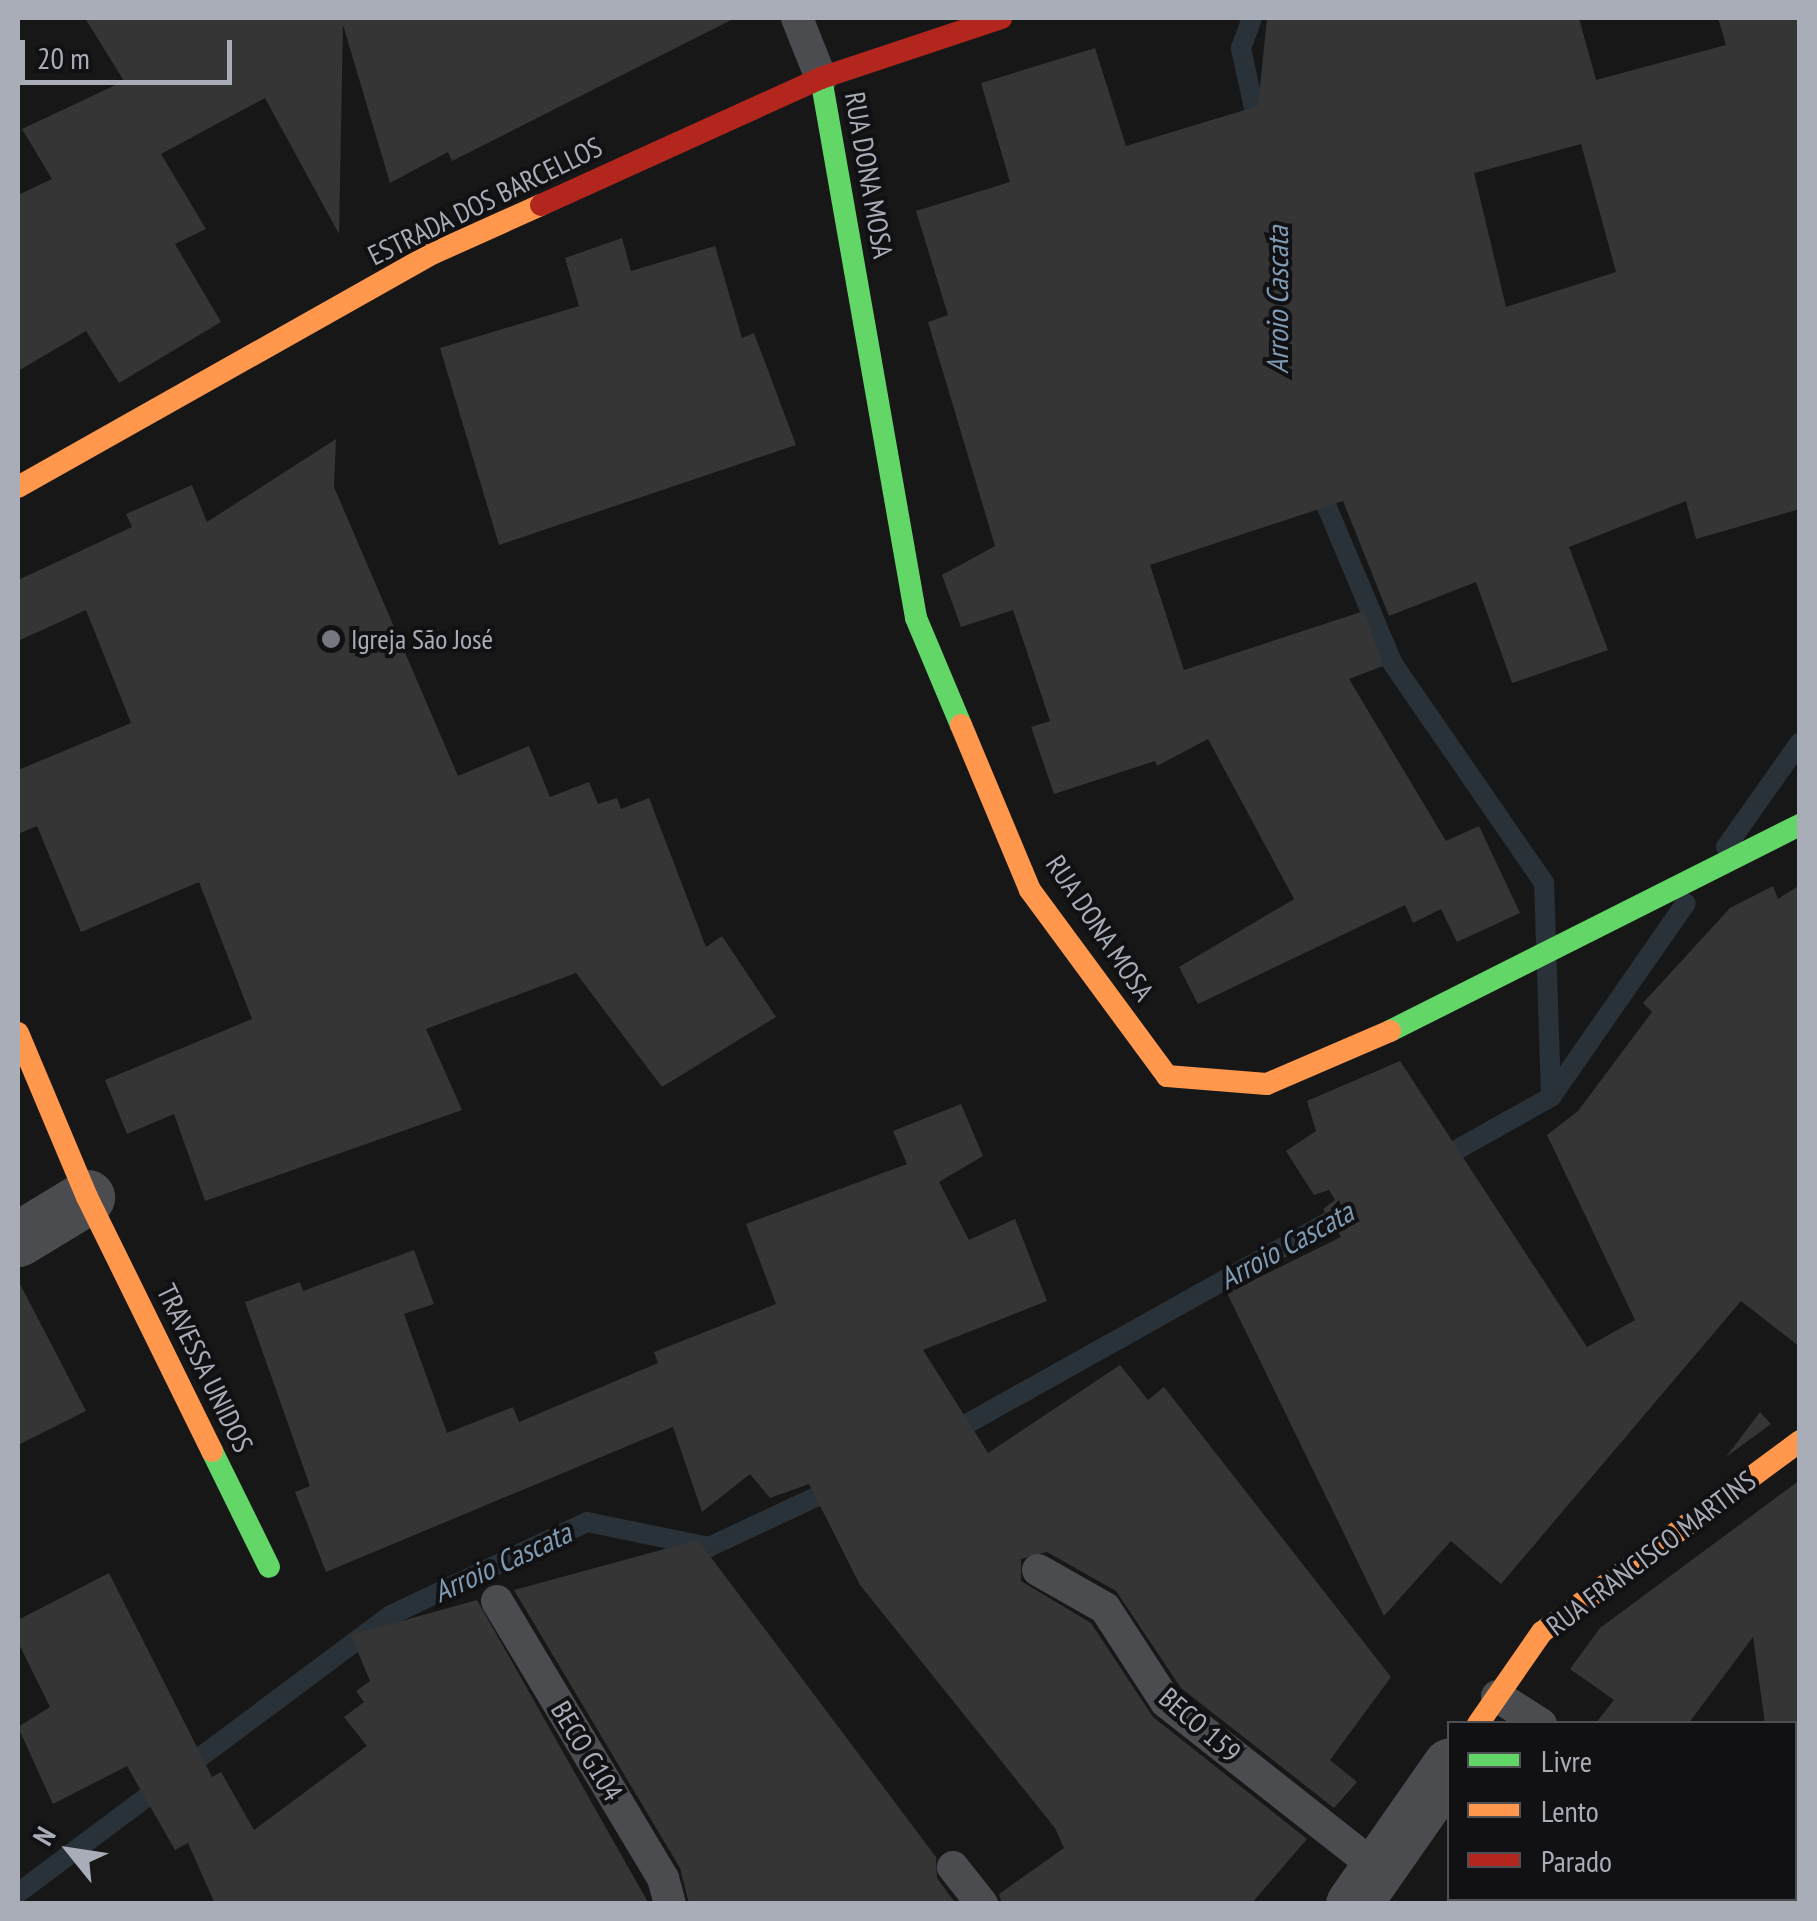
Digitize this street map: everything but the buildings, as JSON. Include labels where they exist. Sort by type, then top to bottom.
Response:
[{"type":"street","name":"ESTRADA DOS BARCELLOS","points":[[18,488],[434,254],[821,78],[1001,18]]},
{"type":"street","name":"RUA DONA MOSA","points":[[821,78],[916,618],[1030,890],[1167,1076],[1267,1084],[1477,994],[1800,825]]},
{"type":"street","name":"TRAVESSA UNIDOS","points":[[18,1033],[87,1196],[269,1567]]},
{"type":"street","points":[[18,1239],[87,1196]]},
{"type":"street","name":"RUA FRANCISCO MARTINS","points":[[1480,1721],[1542,1632],[1800,1441]]},
{"type":"street","points":[[1365,1886],[1447,1769]]},
{"type":"lane","points":[[797,18],[821,78]]},
{"type":"lane","name":"BECO 159","points":[[1038,1570],[1105,1608],[1166,1702],[1365,1886]]},
{"type":"lane","name":"BECO G104","points":[[497,1601],[663,1878],[670,1904]]},
{"type":"lane","points":[[1497,1696],[1536,1721]]},
{"type":"lane","points":[[953,1867],[982,1904]]},
{"type":"waterway","name":"Arroio Cascata","points":[[1252,18],[1241,49],[1259,131]]},
{"type":"waterway","name":"Arroio Cascata","points":[[1316,481],[1393,664],[1544,883],[1551,1097],[1435,1162]]},
{"type":"waterway","points":[[1726,847],[1800,742]]},
{"type":"waterway","points":[[1551,1097],[1686,903]]},
{"type":"waterway","name":"Arroio Cascata","points":[[947,1435],[1354,1208]]},
{"type":"waterway","name":"Arroio Cascata","points":[[18,1893],[391,1615],[587,1522],[709,1547],[839,1486]]},
{"type":"traffic: fast","points":[[821,78],[916,618],[961,725]]},
{"type":"traffic: fast","points":[[1390,1031],[1800,825]]},
{"type":"traffic: fast","points":[[212,1451],[269,1567]]},
{"type":"traffic: slow","points":[[18,487],[434,253],[541,205]]},
{"type":"traffic: slow","points":[[961,725],[1030,890],[1167,1076],[1267,1084],[1390,1031]]},
{"type":"traffic: slow","points":[[18,1033],[87,1197],[212,1451]]},
{"type":"traffic: slow","points":[[1480,1721],[1542,1632],[1800,1441]]},
{"type":"traffic: jam","points":[[541,205],[821,78],[1001,18]]},
{"type":"place","name":"Igreja São José","points":[[331,639]]}]
